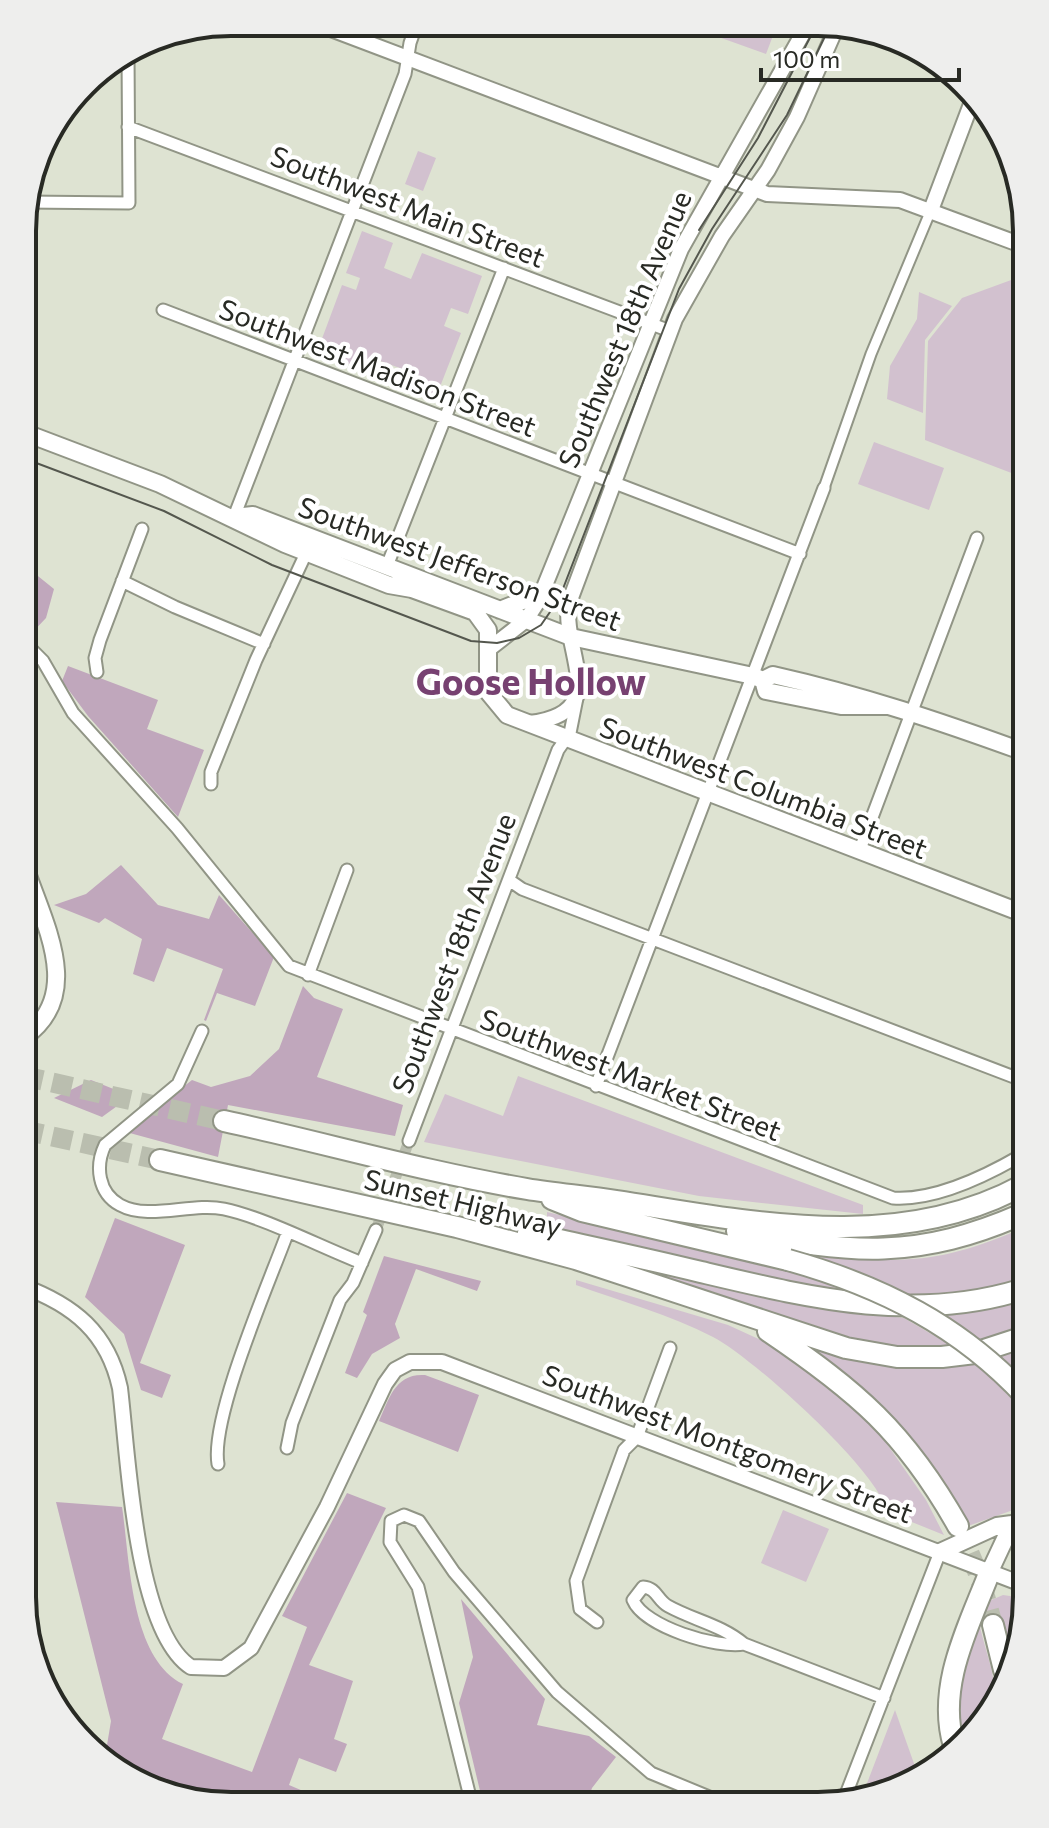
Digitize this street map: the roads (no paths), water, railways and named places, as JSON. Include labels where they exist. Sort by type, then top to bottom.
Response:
[{"type":"highway","name":"Sunset Highway","points":[[224,1121],[525,1188]]},
{"type":"highway","name":"Sunset Highway","points":[[160,1160],[457,1227],[576,1259],[748,1318]]},
{"type":"highway","points":[[525,1188],[696,1214],[854,1229],[894,1225],[973,1207],[1013,1189]]},
{"type":"highway","points":[[525,1188],[582,1211],[788,1260],[864,1283],[903,1302],[965,1341],[1013,1385]]},
{"type":"highway","points":[[696,1214],[733,1230],[792,1242],[893,1251],[966,1238],[1013,1218]]},
{"type":"highway","points":[[457,1227],[497,1226],[853,1304],[926,1307],[962,1304],[1013,1291]]},
{"type":"highway","points":[[748,1318],[846,1348],[897,1357],[975,1353],[1013,1341]]},
{"type":"highway","points":[[748,1318],[839,1381],[888,1423],[922,1466],[958,1526]]},
{"type":"highway","points":[[952,1739],[947,1699],[953,1672],[990,1571]]},
{"type":"highway","points":[[993,1625],[1002,1660]]},
{"type":"main road","name":"Southwest Jefferson Street","points":[[36,437],[126,470],[234,517],[253,515],[389,585],[412,589],[475,612],[488,630],[489,649]]},
{"type":"main road","name":"Southwest Jefferson Street","points":[[310,545],[387,566],[571,637],[758,678],[766,691],[841,706],[888,706],[913,710],[1013,748]]},
{"type":"main road","points":[[500,610],[542,593]]},
{"type":"main road","name":"Southwest Columbia Street","points":[[489,649],[485,673],[488,692],[498,709],[525,723],[1013,910]]},
{"type":"main road","points":[[36,907],[58,984],[48,1016],[36,1027]]},
{"type":"main road","points":[[940,1552],[997,1526],[1013,1523]]},
{"type":"main road","points":[[990,1571],[1013,1535]]},
{"type":"street","points":[[350,36],[754,190],[793,198],[882,197],[931,210],[1013,242]]},
{"type":"street","points":[[234,517],[354,211],[406,71],[414,36]]},
{"type":"street","name":"Southwest 18th Avenue","points":[[489,649],[526,620],[542,593],[681,249],[801,36]]},
{"type":"street","name":"Southwest 18th Avenue","points":[[409,1141],[576,713],[580,675],[571,637],[569,603],[611,482],[670,331],[722,236],[754,190],[797,117],[832,36]]},
{"type":"street","points":[[39,202],[129,203],[125,67]]},
{"type":"street","points":[[596,1086],[706,793],[758,678],[871,354],[969,109]]},
{"type":"street","name":"Southwest Main Street","points":[[128,127],[670,331]]},
{"type":"street","points":[[387,566],[504,268]]},
{"type":"street","name":"Southwest Madison Street","points":[[163,310],[800,554]]},
{"type":"street","points":[[97,672],[95,658],[142,529]]},
{"type":"street","points":[[859,852],[977,538]]},
{"type":"street","points":[[211,784],[211,772],[264,644],[310,545]]},
{"type":"street","points":[[122,581],[264,644]]},
{"type":"street","name":"Southwest Market Street","points":[[36,654],[73,713],[177,828],[283,959],[308,975],[893,1198],[907,1199],[957,1184],[1013,1158]]},
{"type":"street","points":[[525,723],[554,718],[572,704],[577,694]]},
{"type":"street","points":[[308,975],[347,870]]},
{"type":"street","points":[[509,880],[522,889],[1013,1077]]},
{"type":"street","points":[[202,1031],[178,1084],[105,1145],[99,1166],[101,1182],[116,1203],[132,1209],[222,1208],[362,1263]]},
{"type":"street","points":[[287,1448],[292,1423],[340,1300],[362,1263],[376,1230]]},
{"type":"street","points":[[218,1464],[217,1443],[226,1402],[287,1234]]},
{"type":"street","name":"Southwest Montgomery Street","points":[[36,1293],[74,1311],[98,1334],[113,1361],[120,1388],[149,1598],[156,1619],[174,1651],[186,1664],[199,1669],[218,1670],[231,1665],[257,1639],[327,1507],[380,1392],[390,1376],[410,1362],[442,1362],[1013,1580]]},
{"type":"street","points":[[597,1622],[580,1609],[574,1586],[624,1450],[637,1437],[670,1348]]},
{"type":"street","points":[[469,1792],[418,1587],[390,1542],[391,1521],[404,1515],[419,1521],[454,1572],[550,1686],[657,1777],[695,1792]]},
{"type":"street","points":[[848,1789],[940,1552]]},
{"type":"street","points":[[744,1644],[727,1647],[653,1621],[640,1612],[633,1600],[634,1594],[643,1587],[650,1588],[664,1605],[732,1634],[744,1644],[884,1698]]},
{"type":"tunnel","points":[[36,1079],[224,1121]]},
{"type":"tunnel","points":[[36,1133],[160,1160]]},
{"type":"tunnel","points":[[376,1230],[409,1141]]},
{"type":"tunnel","points":[[958,1526],[980,1578],[993,1625]]},
{"type":"tram line","points":[[699,230],[758,138],[811,36]]},
{"type":"tram line","points":[[36,463],[164,511],[272,565],[471,641],[497,643],[519,638],[541,625],[559,599],[679,289],[712,229],[787,115],[825,36]]},
{"type":"district","name":"Goose Hollow","points":[[531,680]]}]
